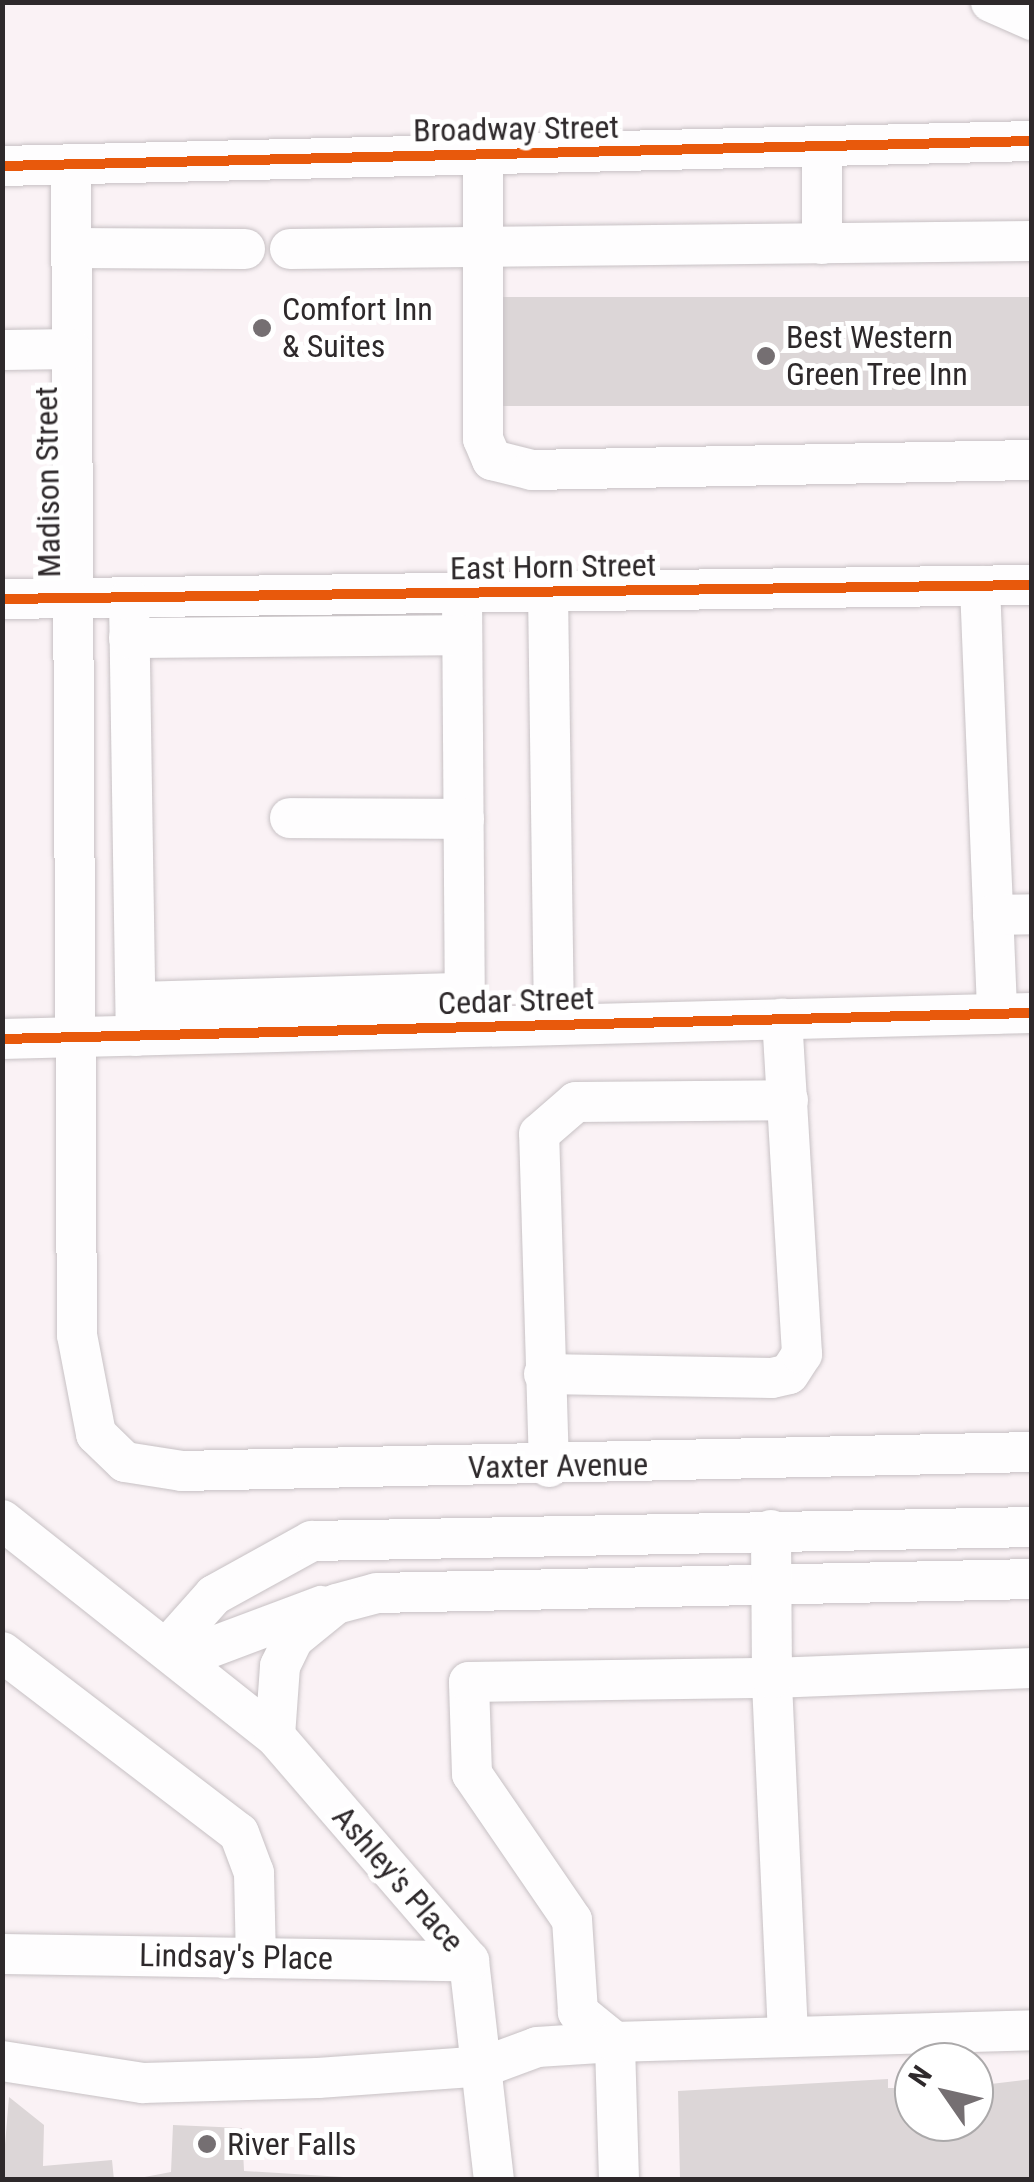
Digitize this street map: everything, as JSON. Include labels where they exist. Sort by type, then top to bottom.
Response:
[{"type":"street","points":[[991,2],[1032,20]]},
{"type":"street","name":"Broadway Street","points":[[2,166],[1032,142]]},
{"type":"street","points":[[822,147],[822,244]]},
{"type":"street","points":[[482,155],[483,439],[492,460],[532,470],[1032,460]]},
{"type":"street","name":"Madison Street","points":[[72,165],[78,1334],[96,1434]]},
{"type":"street","points":[[290,249],[482,250],[1032,241]]},
{"type":"street","points":[[72,248],[245,249]]},
{"type":"street","points":[[2,350],[71,349]]},
{"type":"street","name":"East Horn Street","points":[[2,599],[74,600],[129,618],[291,596],[1032,585]]},
{"type":"street","points":[[980,586],[1012,915],[1014,1014]]},
{"type":"street","points":[[548,592],[554,1025]]},
{"type":"street","points":[[462,594],[465,1010]]},
{"type":"street","points":[[291,596],[292,636]]},
{"type":"street","points":[[136,1019],[129,618],[292,636],[462,635]]},
{"type":"street","points":[[290,818],[464,818]]},
{"type":"street","name":"Cedar Street","points":[[2,1039],[76,1038],[136,1019],[465,1010],[554,1025],[1014,1014]]},
{"type":"street","points":[[544,1374],[789,1374],[802,1354],[803,1312],[782,1019]]},
{"type":"street","points":[[548,1467],[532,1148],[550,1118],[576,1102],[788,1100]]},
{"type":"street","name":"Vaxter Avenue","points":[[96,1434],[125,1462],[182,1471],[548,1467],[1032,1452]]},
{"type":"street","name":"Ashley's Place","points":[[2,1520],[275,1736],[469,1961],[486,2066],[494,2180]]},
{"type":"street","points":[[173,1654],[214,1595],[312,1540],[1032,1526]]},
{"type":"street","points":[[771,1530],[772,1678],[788,2036]]},
{"type":"street","points":[[173,1654],[303,1608],[378,1592],[772,1588],[1032,1580]]},
{"type":"street","points":[[275,1736],[280,1666],[308,1620],[336,1604]]},
{"type":"street","points":[[2,1652],[239,1833],[254,1873],[256,1958]]},
{"type":"street","points":[[619,2180],[615,2042],[578,2012],[572,1920],[472,1774],[469,1682],[772,1678],[1032,1668]]},
{"type":"street","name":"Lindsay's Place","points":[[2,1954],[469,1961]]},
{"type":"street","points":[[2,2060],[143,2083],[486,2066],[537,2047],[615,2042],[1032,2030]]},
{"type":"building","name":"Best Western Green Tree Inn","points":[[499,297],[1032,297],[1032,406],[499,406]]},
{"type":"building","points":[[888,2079],[888,2088],[894,2088],[894,2142],[994,2142],[994,2084],[1032,2079],[1032,2180],[680,2180],[678,2091]]},
{"type":"building","points":[[9,2097],[44,2125],[43,2166],[112,2160],[114,2180],[2,2180]]},
{"type":"building","points":[[173,2125],[242,2128],[244,2171],[392,2180],[129,2180],[171,2172]]},
{"type":"cycle path","points":[[2,166],[1032,141]]},
{"type":"cycle path","points":[[2,599],[1032,585]]},
{"type":"cycle path","points":[[2,1039],[1032,1013]]},
{"type":"place","name":"Comfort Inn & Suites","points":[[262,328]]},
{"type":"place","name":"Best Western Green Tree Inn","points":[[766,356]]},
{"type":"place","name":"River Falls","points":[[207,2144]]}]
